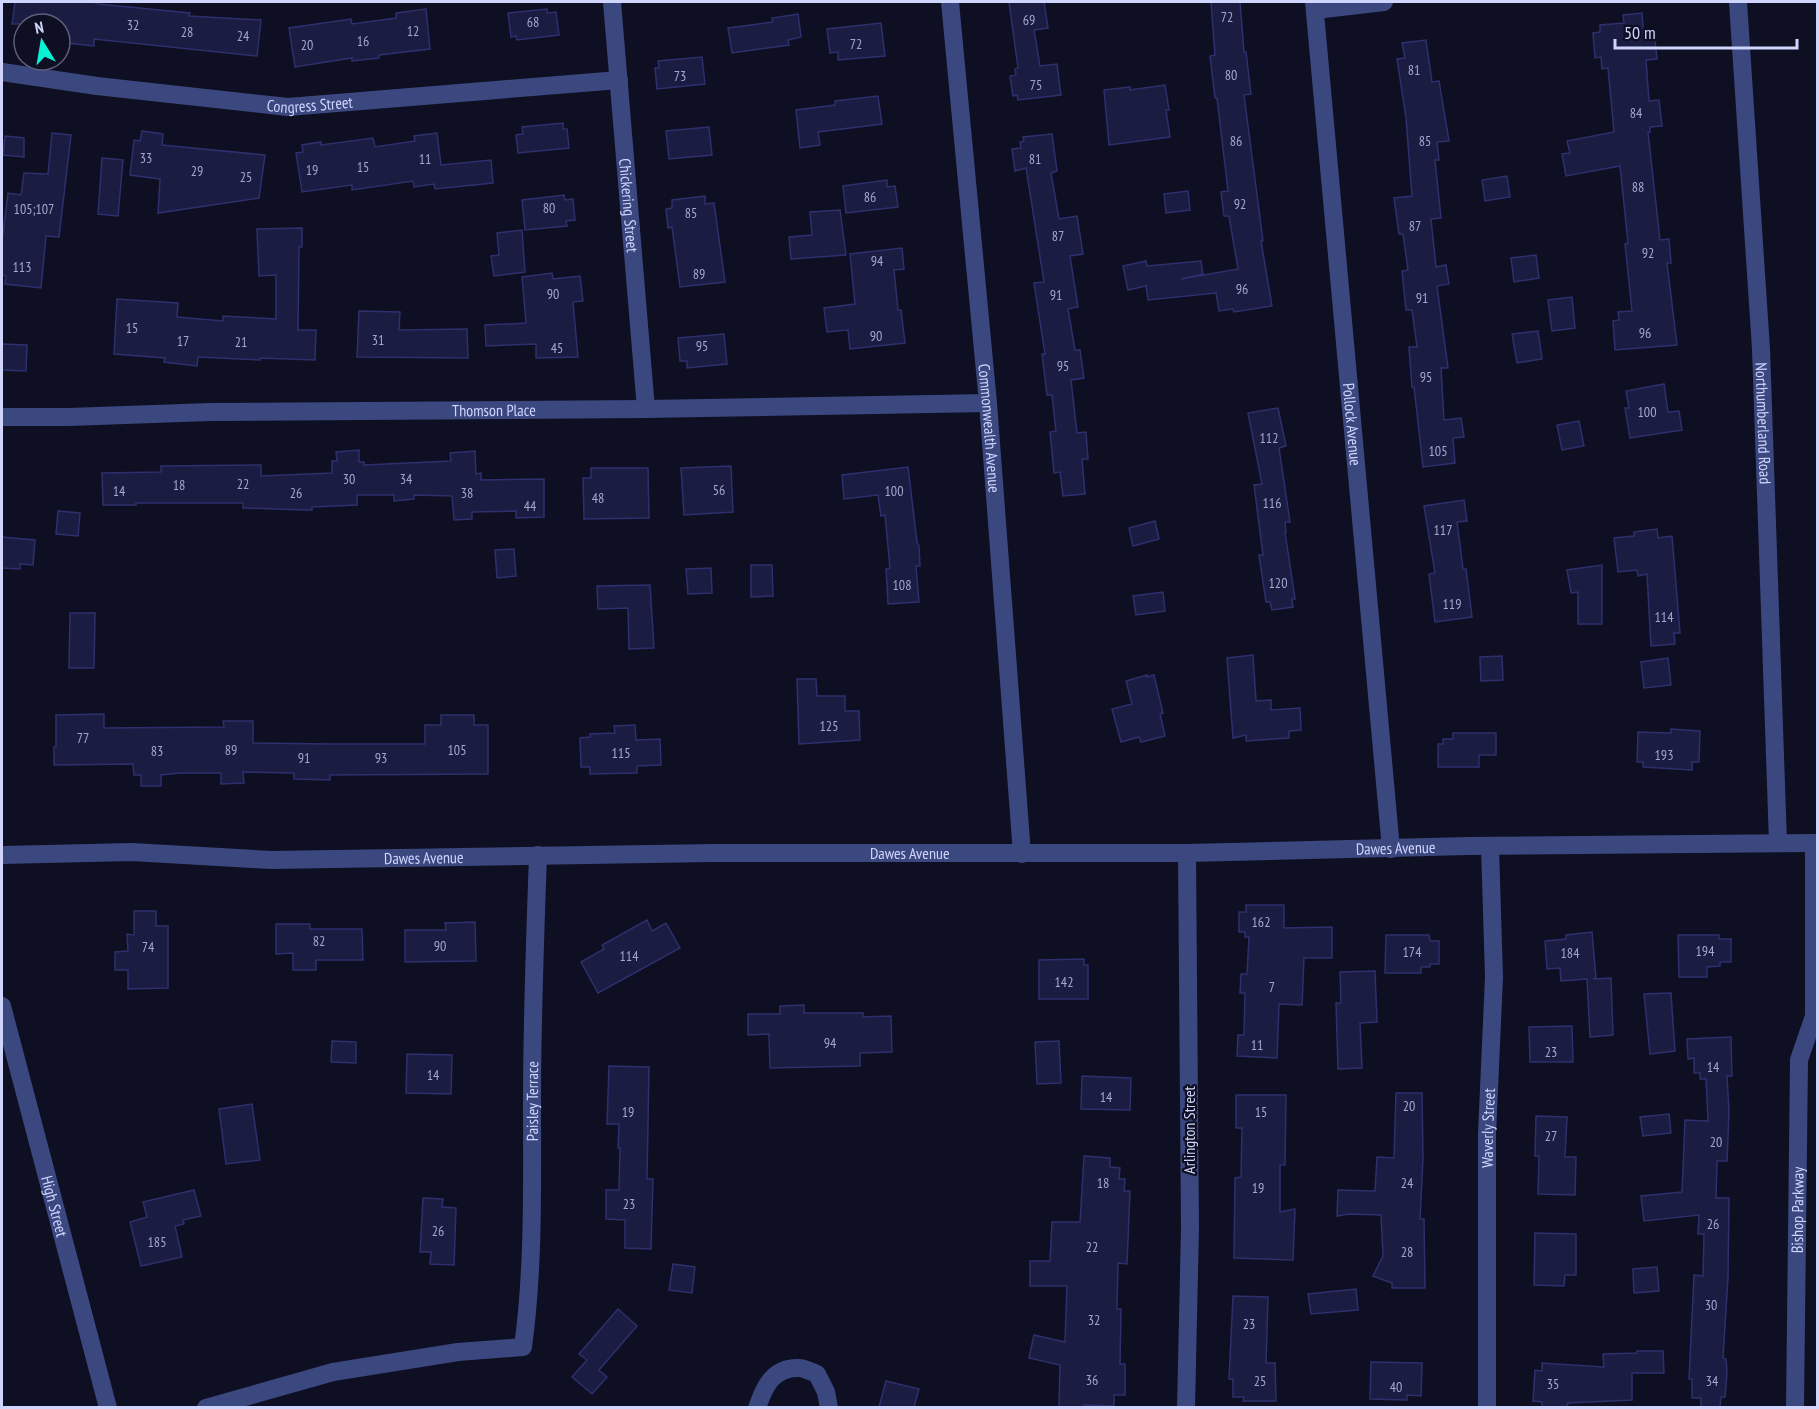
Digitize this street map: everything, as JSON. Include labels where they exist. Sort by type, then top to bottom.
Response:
[{"type":"street","name":"Chickering Street","points":[[612,2],[646,409]]},
{"type":"street","name":"Commonwealth Avenue","points":[[950,2],[988,403],[1022,854]]},
{"type":"street","points":[[1314,6],[1384,2]]},
{"type":"street","name":"Northumberland Road","points":[[1738,2],[1761,349],[1778,843]]},
{"type":"street","name":"Pollock Avenue","points":[[1314,6],[1391,849]]},
{"type":"street","name":"Congress Street","points":[[2,72],[108,87],[288,107],[619,80]]},
{"type":"street","name":"Thomson Place","points":[[2,417],[279,411],[646,409],[988,403]]},
{"type":"street","name":"Dawes Avenue","points":[[2,855],[132,852],[272,860],[713,853],[1187,853],[1816,843]]},
{"type":"street","name":"Bishop Parkway","points":[[1795,1407],[1799,1060],[1816,1021],[1816,843]]},
{"type":"street","name":"Waverly Street","points":[[1487,1407],[1487,1134],[1494,977],[1490,847]]},
{"type":"street","name":"Arlington Street","points":[[1186,1407],[1190,1228],[1187,853]]},
{"type":"street","name":"Paisley Terrace","points":[[206,1407],[333,1372],[458,1352],[523,1347],[528,1309],[531,1249],[532,1009],[538,855]]},
{"type":"street","name":"High Street","points":[[2,1006],[108,1407]]},
{"type":"street","points":[[757,1407],[764,1386],[780,1372],[799,1368],[817,1374],[826,1392],[828,1407]]},
{"type":"building","points":[[15,2],[88,2],[190,13],[189,16],[261,20],[257,56],[94,39],[94,46],[72,44],[72,12],[14,12]]},
{"type":"building","points":[[1009,2],[1044,2],[1048,28],[1034,30],[1040,66],[1057,64],[1061,95],[1018,100],[1017,95],[1013,96],[1010,76],[1016,75],[1015,69],[1018,68]]},
{"type":"building","points":[[1211,2],[1240,2],[1244,52],[1246,52],[1251,94],[1244,95],[1263,241],[1261,241],[1272,306],[1234,312],[1233,309],[1219,311],[1216,293],[1148,300],[1146,286],[1128,290],[1123,266],[1146,261],[1147,266],[1201,261],[1203,274],[1181,279],[1238,269],[1229,216],[1224,216],[1221,192],[1228,191],[1210,56],[1215,55]]},
{"type":"building","points":[[426,9],[430,49],[379,55],[379,58],[352,61],[352,58],[295,67],[289,28],[351,19],[352,24],[396,18],[396,13]]},
{"type":"building","points":[[547,9],[547,13],[556,12],[559,35],[517,40],[516,36],[511,37],[508,13]]},
{"type":"building","points":[[1642,13],[1644,40],[1655,40],[1657,59],[1646,60],[1649,101],[1659,100],[1662,126],[1650,127],[1650,132],[1648,132],[1660,240],[1669,239],[1671,263],[1667,263],[1677,345],[1615,350],[1613,321],[1619,320],[1618,312],[1632,311],[1620,166],[1566,176],[1562,154],[1570,153],[1567,141],[1614,132],[1608,68],[1602,69],[1601,57],[1595,58],[1593,33],[1600,32],[1600,25],[1624,23],[1623,15]]},
{"type":"building","points":[[798,14],[801,37],[788,40],[789,45],[732,53],[728,28],[773,22],[772,18]]},
{"type":"building","points":[[881,23],[885,56],[838,60],[838,52],[830,53],[827,29]]},
{"type":"building","points":[[1426,40],[1432,82],[1439,81],[1449,141],[1437,142],[1439,160],[1435,160],[1441,218],[1431,219],[1436,267],[1446,265],[1449,284],[1437,286],[1448,368],[1441,368],[1444,420],[1461,418],[1464,437],[1453,438],[1455,463],[1423,467],[1409,347],[1417,347],[1412,310],[1406,310],[1402,271],[1408,270],[1403,234],[1399,234],[1394,198],[1412,196],[1406,118],[1397,59],[1405,58],[1402,43]]},
{"type":"building","points":[[702,57],[705,84],[657,89],[655,68],[659,68],[658,61]]},
{"type":"building","points":[[1165,85],[1170,137],[1109,145],[1104,90],[1130,87],[1130,90]]},
{"type":"building","points":[[878,96],[882,124],[818,132],[820,145],[800,148],[796,110],[835,105],[835,101]]},
{"type":"building","points":[[563,123],[563,129],[567,129],[569,148],[518,153],[516,135],[523,134],[522,127]]},
{"type":"building","points":[[709,127],[712,155],[669,159],[666,131]]},
{"type":"building","points":[[142,131],[163,134],[162,145],[265,155],[259,198],[158,213],[160,179],[130,175],[134,140],[140,141]]},
{"type":"building","points":[[52,133],[71,135],[59,237],[46,236],[41,288],[5,284],[6,276],[2,275],[2,242],[8,193],[21,195],[24,173],[48,174]]},
{"type":"building","points":[[437,133],[441,165],[491,160],[493,183],[435,189],[434,184],[414,187],[413,181],[352,190],[352,185],[302,192],[296,153],[303,152],[302,145],[321,142],[321,145],[373,138],[375,147],[415,141],[414,136]]},
{"type":"building","points":[[1052,134],[1057,171],[1051,173],[1059,219],[1077,216],[1083,254],[1070,256],[1078,307],[1068,309],[1075,350],[1080,350],[1084,378],[1071,380],[1077,433],[1086,432],[1088,459],[1082,459],[1085,494],[1063,496],[1060,472],[1054,473],[1050,432],[1056,431],[1052,395],[1047,395],[1042,354],[1045,354],[1034,283],[1044,282],[1026,168],[1015,171],[1012,149],[1021,148],[1020,142],[1024,141],[1023,137]]},
{"type":"building","points":[[5,136],[24,138],[24,157],[3,155]]},
{"type":"building","points":[[102,158],[123,160],[118,216],[98,214]]},
{"type":"building","points":[[1507,176],[1510,197],[1485,201],[1482,180]]},
{"type":"building","points":[[887,180],[887,187],[895,186],[898,207],[846,213],[843,186]]},
{"type":"building","points":[[1188,191],[1190,210],[1166,213],[1164,194]]},
{"type":"building","points":[[564,195],[565,200],[573,199],[575,220],[566,221],[567,226],[525,230],[522,200]]},
{"type":"building","points":[[705,196],[705,204],[714,203],[725,282],[680,287],[672,227],[668,228],[666,209],[672,208],[672,200]]},
{"type":"building","points":[[840,210],[846,255],[791,259],[789,237],[812,235],[810,212]]},
{"type":"building","points":[[302,228],[302,247],[299,247],[298,330],[316,330],[315,360],[198,357],[197,366],[164,362],[165,358],[114,354],[117,299],[178,303],[177,317],[223,321],[223,316],[276,319],[276,275],[259,276],[257,229]]},
{"type":"building","points":[[522,230],[525,272],[494,276],[491,256],[499,255],[497,233]]},
{"type":"building","points":[[902,248],[904,269],[894,270],[898,310],[901,310],[905,343],[850,349],[848,330],[827,332],[824,308],[855,304],[850,254]]},
{"type":"building","points":[[1536,255],[1539,278],[1514,282],[1511,258]]},
{"type":"building","points":[[552,273],[553,279],[580,276],[583,301],[573,302],[578,357],[536,358],[536,344],[486,346],[485,325],[526,323],[522,277]]},
{"type":"building","points":[[1572,297],[1575,328],[1552,331],[1548,300]]},
{"type":"building","points":[[359,311],[400,312],[399,330],[467,329],[468,358],[357,357]]},
{"type":"building","points":[[1538,331],[1542,359],[1517,363],[1512,334]]},
{"type":"building","points":[[724,334],[727,364],[687,368],[687,361],[680,361],[678,338]]},
{"type":"building","points":[[2,344],[27,345],[26,371],[2,370]]},
{"type":"building","points":[[1664,384],[1668,412],[1679,411],[1682,430],[1630,438],[1625,408],[1629,408],[1626,391]]},
{"type":"building","points":[[1278,408],[1286,446],[1279,448],[1290,522],[1285,522],[1285,532],[1295,599],[1292,599],[1293,607],[1272,610],[1270,602],[1266,602],[1259,555],[1263,555],[1254,485],[1262,484],[1248,413]]},
{"type":"building","points":[[1579,421],[1584,446],[1562,450],[1557,425]]},
{"type":"building","points":[[359,450],[359,462],[364,462],[364,465],[451,461],[450,453],[475,451],[476,474],[481,473],[481,480],[544,479],[544,517],[516,518],[516,511],[472,512],[472,519],[454,520],[452,496],[414,495],[414,499],[394,501],[394,495],[357,495],[357,505],[312,507],[312,510],[243,508],[243,503],[103,505],[102,473],[161,472],[161,466],[261,465],[261,476],[332,473],[332,461],[337,461],[336,452]]},
{"type":"building","points":[[731,466],[733,512],[684,515],[681,468]]},
{"type":"building","points":[[908,467],[919,546],[920,566],[916,566],[919,602],[888,604],[886,569],[890,568],[885,515],[881,516],[878,495],[844,499],[842,475]]},
{"type":"building","points":[[591,468],[648,468],[649,518],[584,519],[583,478],[591,478]]},
{"type":"building","points":[[1464,500],[1467,521],[1457,522],[1472,617],[1435,622],[1429,574],[1435,573],[1424,506]]},
{"type":"building","points":[[58,511],[80,513],[78,536],[56,534]]},
{"type":"building","points":[[1155,521],[1159,539],[1133,546],[1129,528]]},
{"type":"building","points":[[1657,529],[1658,538],[1672,536],[1680,633],[1674,633],[1675,644],[1651,646],[1647,574],[1638,576],[1637,570],[1618,572],[1614,538],[1634,536],[1634,532]]},
{"type":"building","points":[[2,537],[35,540],[33,565],[20,564],[20,569],[2,568]]},
{"type":"building","points":[[514,549],[516,576],[497,578],[495,550]]},
{"type":"building","points":[[751,565],[772,565],[773,596],[751,597]]},
{"type":"building","points":[[1602,565],[1602,624],[1578,624],[1578,592],[1571,593],[1567,570]]},
{"type":"building","points":[[711,568],[712,593],[688,594],[686,569]]},
{"type":"building","points":[[650,585],[654,648],[629,649],[628,608],[598,609],[597,586]]},
{"type":"building","points":[[1163,592],[1165,611],[1136,615],[1133,596]]},
{"type":"building","points":[[70,613],[95,613],[94,668],[69,668]]},
{"type":"building","points":[[1253,655],[1256,701],[1271,700],[1271,710],[1300,708],[1301,730],[1289,731],[1289,738],[1246,741],[1246,735],[1233,738],[1227,658]]},
{"type":"building","points":[[1502,656],[1503,680],[1481,681],[1480,657]]},
{"type":"building","points":[[1668,658],[1671,685],[1644,688],[1641,662]]},
{"type":"building","points":[[1147,675],[1147,677],[1154,675],[1163,713],[1160,714],[1165,736],[1141,742],[1139,737],[1121,742],[1112,709],[1132,704],[1126,681]]},
{"type":"building","points":[[797,679],[816,679],[817,696],[845,696],[845,711],[859,711],[860,740],[799,744]]},
{"type":"building","points":[[104,714],[104,728],[224,727],[223,721],[253,721],[253,743],[331,744],[425,744],[425,725],[441,725],[441,715],[474,715],[474,725],[488,725],[488,774],[330,775],[330,780],[294,779],[294,773],[243,772],[244,783],[221,784],[221,773],[180,773],[161,775],[161,786],[141,786],[141,775],[134,775],[133,764],[54,765],[56,715]]},
{"type":"building","points":[[635,725],[636,740],[660,739],[661,765],[637,766],[637,773],[590,774],[590,767],[581,767],[580,738],[590,737],[590,734],[615,733],[614,726]]},
{"type":"building","points":[[1671,729],[1700,731],[1699,762],[1692,762],[1692,770],[1643,767],[1643,762],[1637,762],[1638,732],[1671,733]]},
{"type":"building","points":[[1453,733],[1496,733],[1496,755],[1479,755],[1479,767],[1438,767],[1438,744],[1443,744],[1443,739],[1453,739]]},
{"type":"building","points":[[1246,905],[1284,905],[1284,928],[1332,927],[1332,958],[1304,958],[1302,1005],[1279,1004],[1277,1058],[1237,1056],[1238,1035],[1244,1035],[1245,993],[1240,993],[1241,974],[1247,974],[1249,937],[1245,937],[1245,932],[1239,932],[1239,912],[1246,912]]},
{"type":"building","points":[[134,911],[156,911],[156,926],[168,926],[168,988],[128,989],[128,970],[115,970],[115,952],[128,951],[127,934],[134,935]]},
{"type":"building","points":[[647,920],[652,931],[666,923],[680,948],[598,993],[581,962],[604,949],[602,945]]},
{"type":"building","points":[[475,922],[476,961],[405,962],[405,930],[446,930],[445,923]]},
{"type":"building","points":[[276,924],[310,924],[310,929],[362,929],[363,960],[316,960],[316,970],[293,970],[293,953],[276,954]]},
{"type":"building","points":[[1592,932],[1596,978],[1593,979],[1611,978],[1613,1035],[1590,1037],[1587,979],[1561,981],[1560,968],[1547,969],[1545,941],[1566,939],[1566,935]]},
{"type":"building","points":[[1386,935],[1429,935],[1430,941],[1439,941],[1439,964],[1421,967],[1421,973],[1385,973]]},
{"type":"building","points":[[1678,935],[1719,935],[1719,939],[1731,939],[1731,962],[1720,962],[1720,966],[1707,967],[1707,977],[1679,977]]},
{"type":"building","points":[[1084,959],[1084,965],[1088,965],[1088,999],[1039,999],[1039,960]]},
{"type":"building","points":[[1375,971],[1377,1022],[1360,1023],[1362,1068],[1338,1069],[1336,1003],[1341,1003],[1340,972]]},
{"type":"building","points":[[1671,993],[1675,1051],[1650,1054],[1644,994]]},
{"type":"building","points":[[804,1005],[804,1013],[863,1013],[863,1017],[891,1016],[892,1052],[860,1053],[860,1066],[770,1068],[769,1034],[748,1035],[748,1014],[780,1014],[780,1006]]},
{"type":"building","points":[[1572,1026],[1573,1062],[1530,1062],[1529,1027]]},
{"type":"building","points":[[1731,1037],[1732,1076],[1727,1076],[1729,1111],[1727,1161],[1717,1161],[1716,1198],[1729,1198],[1728,1277],[1723,1358],[1726,1359],[1727,1373],[1725,1397],[1721,1397],[1720,1407],[1701,1407],[1701,1398],[1692,1398],[1692,1379],[1689,1379],[1694,1275],[1703,1276],[1704,1234],[1698,1234],[1699,1215],[1644,1221],[1641,1196],[1682,1192],[1685,1120],[1708,1121],[1706,1079],[1700,1079],[1700,1073],[1694,1073],[1694,1058],[1688,1059],[1687,1039]]},
{"type":"building","points":[[332,1041],[356,1042],[356,1063],[331,1062]]},
{"type":"building","points":[[1059,1041],[1061,1083],[1037,1084],[1035,1042]]},
{"type":"building","points":[[407,1054],[452,1055],[451,1094],[406,1093]]},
{"type":"building","points":[[609,1066],[649,1067],[647,1179],[653,1179],[651,1249],[625,1248],[625,1220],[606,1219],[606,1190],[619,1190],[620,1148],[618,1148],[619,1124],[607,1124]]},
{"type":"building","points":[[1082,1076],[1131,1078],[1130,1110],[1081,1109]]},
{"type":"building","points":[[1396,1093],[1422,1093],[1423,1158],[1420,1219],[1424,1219],[1425,1288],[1392,1288],[1392,1283],[1373,1276],[1383,1256],[1381,1215],[1337,1216],[1338,1190],[1375,1191],[1377,1157],[1394,1158]]},
{"type":"building","points":[[1236,1095],[1286,1095],[1285,1165],[1280,1165],[1280,1212],[1295,1209],[1293,1260],[1234,1258],[1235,1178],[1241,1177],[1242,1128],[1236,1128]]},
{"type":"building","points":[[252,1104],[260,1160],[226,1164],[219,1109]]},
{"type":"building","points":[[1669,1114],[1671,1133],[1643,1136],[1640,1117]]},
{"type":"building","points":[[1536,1116],[1567,1117],[1565,1157],[1576,1157],[1575,1195],[1538,1194],[1539,1156],[1535,1156]]},
{"type":"building","points":[[1084,1156],[1110,1158],[1110,1167],[1120,1168],[1119,1179],[1125,1179],[1124,1191],[1130,1191],[1127,1264],[1118,1263],[1117,1309],[1121,1309],[1120,1364],[1125,1364],[1125,1395],[1114,1395],[1114,1406],[1059,1407],[1060,1365],[1029,1358],[1034,1335],[1065,1342],[1067,1286],[1030,1286],[1030,1261],[1050,1261],[1052,1222],[1080,1222]]},
{"type":"building","points":[[194,1190],[201,1216],[183,1220],[184,1224],[175,1226],[182,1257],[141,1266],[130,1222],[147,1217],[143,1202]]},
{"type":"building","points":[[423,1198],[443,1199],[442,1207],[456,1208],[454,1265],[430,1264],[431,1252],[420,1252]]},
{"type":"building","points":[[1535,1233],[1576,1234],[1576,1275],[1565,1275],[1564,1286],[1534,1285]]},
{"type":"building","points":[[673,1264],[695,1267],[692,1293],[669,1290]]},
{"type":"building","points":[[1657,1267],[1659,1291],[1634,1293],[1633,1269]]},
{"type":"building","points":[[1356,1289],[1358,1310],[1311,1314],[1308,1294]]},
{"type":"building","points":[[1233,1296],[1268,1297],[1266,1363],[1275,1363],[1276,1401],[1243,1401],[1244,1397],[1233,1397],[1233,1379],[1229,1379]]},
{"type":"building","points":[[618,1309],[637,1326],[599,1370],[607,1377],[592,1394],[572,1377],[587,1360],[579,1354]]},
{"type":"building","points":[[1637,1351],[1663,1351],[1664,1373],[1632,1373],[1632,1400],[1568,1403],[1567,1407],[1542,1407],[1542,1402],[1533,1401],[1535,1370],[1542,1371],[1542,1363],[1604,1367],[1603,1354],[1637,1353]]},
{"type":"building","points":[[1371,1362],[1422,1363],[1421,1396],[1407,1395],[1407,1400],[1370,1399]]},
{"type":"building","points":[[886,1381],[919,1389],[914,1407],[879,1407]]}]
